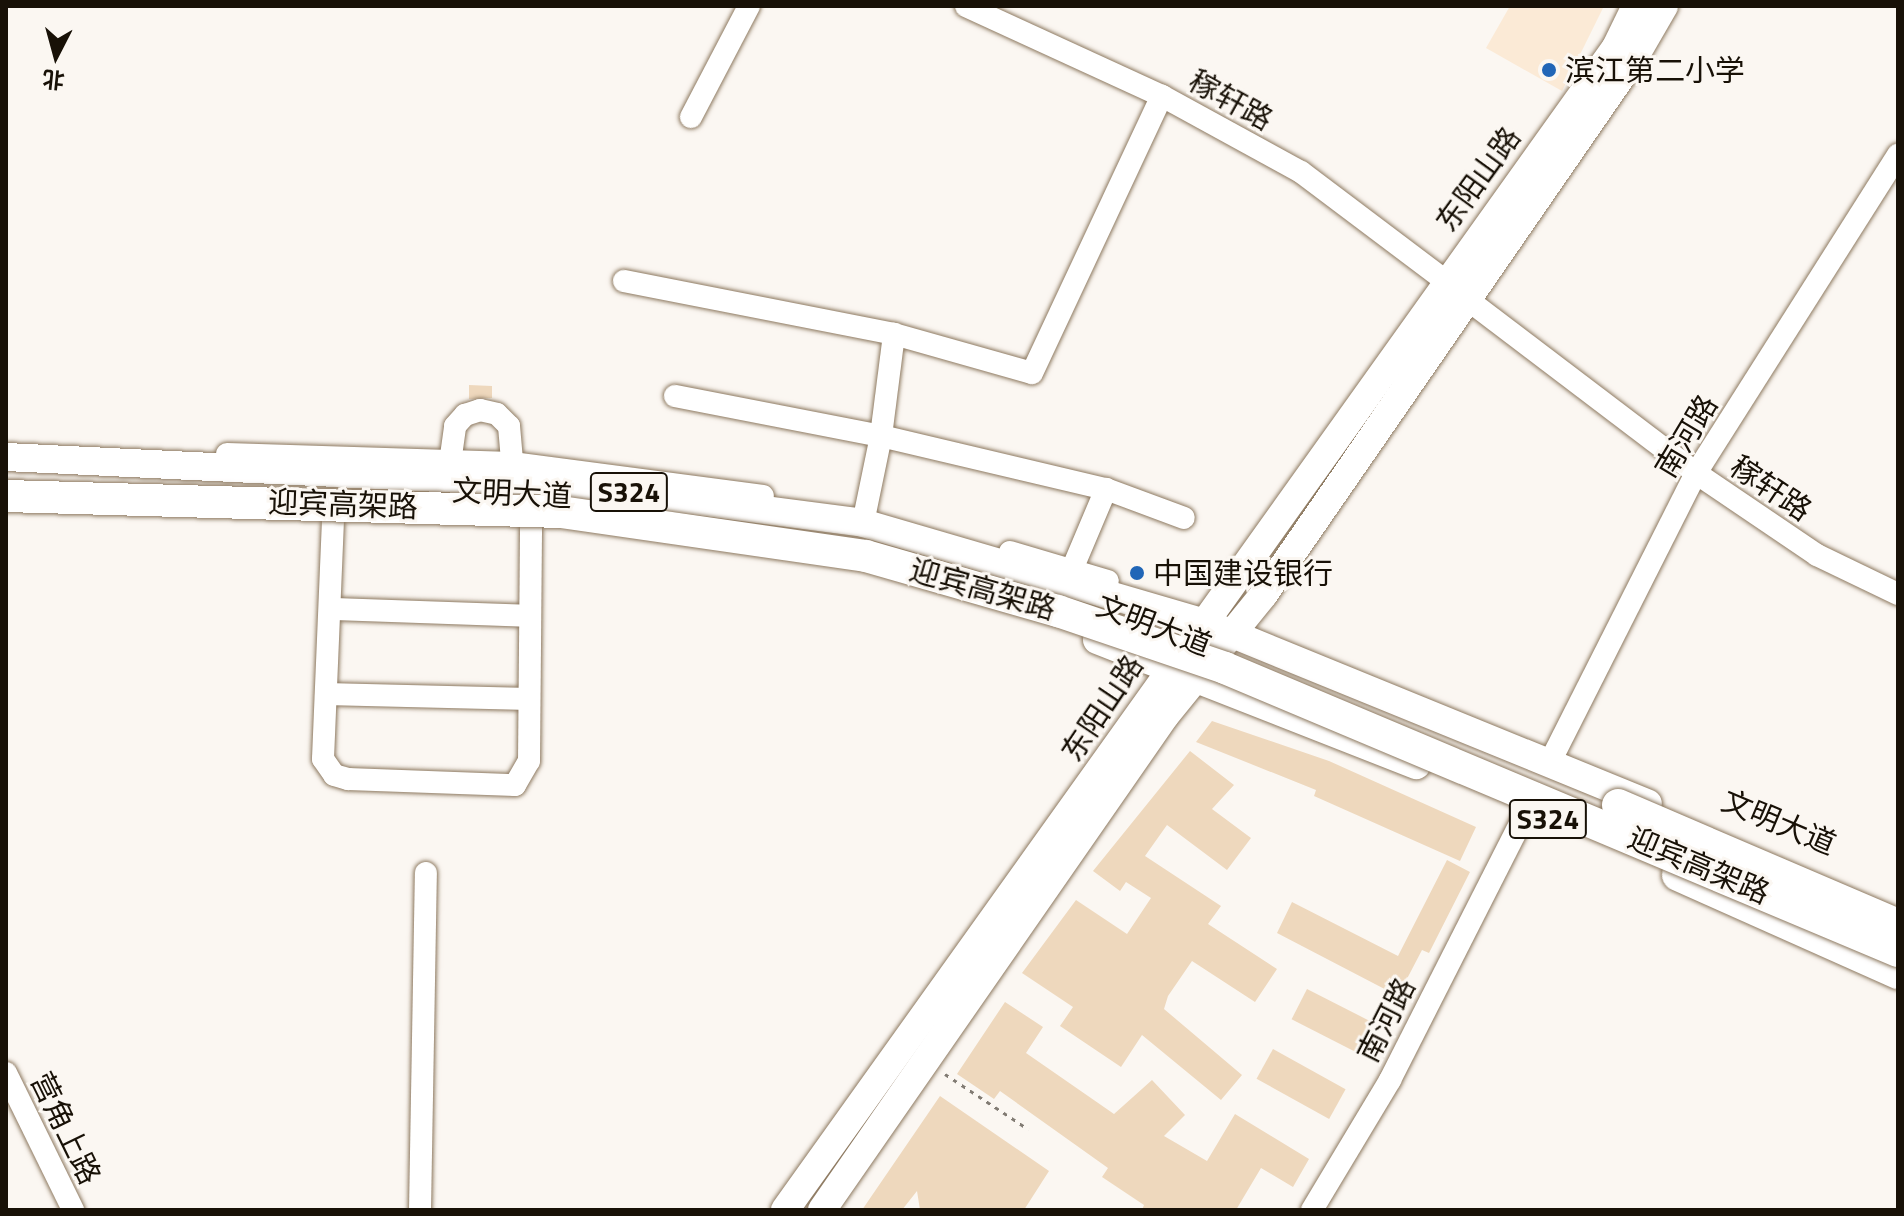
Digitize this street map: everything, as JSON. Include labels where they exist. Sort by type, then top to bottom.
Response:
[{"type":"highway","name":"迎宾高架路","points":[[6,478],[363,485],[561,497],[870,537],[1065,592],[1230,649],[1566,783],[1898,925]]},
{"type":"highway","name":"迎宾高架路","points":[[6,496],[561,512],[866,556],[1058,611],[1225,668],[1557,803],[1898,951]]},
{"type":"highway","points":[[1598,839],[1898,970]]},
{"type":"main road","name":"东阳山路","points":[[822,1210],[925,1061],[1182,672],[1208,624],[1616,47],[1636,6]]},
{"type":"main road","name":"东阳山路","points":[[785,1210],[1047,848],[1182,672],[1235,635],[1634,58],[1664,6]]},
{"type":"main road","name":"文明大道","points":[[6,456],[564,484],[864,517],[1070,574],[1208,624],[1550,762],[1898,909]]},
{"type":"main road","name":"文明大道","points":[[6,510],[531,526],[860,568],[1055,624],[1598,839]]},
{"type":"street","points":[[691,117],[749,6]]},
{"type":"street","name":"稼轩路","points":[[966,6],[1162,96],[1301,172],[1447,282]]},
{"type":"street","points":[[624,281],[894,334],[1032,373],[1162,96]]},
{"type":"street","name":"南河路","points":[[1550,762],[1696,473],[1898,155]]},
{"type":"street","name":"稼轩路","points":[[1468,300],[1696,473],[1817,555],[1898,594]]},
{"type":"street","points":[[6,456],[201,453],[512,463],[864,517],[881,436],[894,334]]},
{"type":"street","points":[[675,396],[881,436],[1106,489],[1184,518]]},
{"type":"street","points":[[450,463],[455,426],[465,415],[480,410],[497,414],[509,426],[512,463]]},
{"type":"street","points":[[1070,574],[1106,489]]},
{"type":"street","points":[[333,520],[323,759],[334,775],[515,785],[529,761],[531,526]]},
{"type":"street","points":[[331,609],[530,616]]},
{"type":"street","points":[[326,694],[529,699]]},
{"type":"street","name":"南河路","points":[[1312,1210],[1390,1080],[1527,810]]},
{"type":"street","points":[[420,1210],[426,873]]},
{"type":"street","name":"营角上路","points":[[6,1073],[73,1210]]},
{"type":"path","points":[[925,1061],[1028,1129]]},
{"type":"shaded area","name":"滨江第二小学","points":[[1510,6],[1604,6],[1562,91],[1486,48]]},
{"type":"building","points":[[469,385],[492,386],[492,398],[469,399]]},
{"type":"building","points":[[1212,721],[1329,761],[1476,827],[1460,861],[1314,796],[1316,790],[1196,742]]},
{"type":"building","points":[[1190,751],[1234,785],[1212,809],[1251,838],[1227,870],[1167,825],[1145,856],[1221,906],[1208,924],[1277,969],[1255,1002],[1192,961],[1168,996],[1164,1009],[1242,1075],[1221,1100],[1142,1035],[1121,1067],[1060,1026],[1073,1007],[1022,973],[1076,900],[1127,934],[1151,898],[1126,882],[1120,891],[1093,871]]},
{"type":"building","points":[[1447,860],[1470,872],[1429,953],[1422,950],[1398,996],[1277,933],[1292,902],[1398,956]]},
{"type":"building","points":[[1307,989],[1381,1027],[1366,1057],[1292,1019]]},
{"type":"building","points":[[1005,1002],[1043,1027],[1026,1053],[1114,1114],[1152,1080],[1185,1115],[1164,1136],[1207,1161],[1235,1114],[1309,1159],[1293,1187],[1261,1168],[1236,1210],[1142,1210],[1144,1205],[1102,1177],[1108,1168],[1000,1091],[994,1099],[957,1074]]},
{"type":"building","points":[[1273,1049],[1346,1089],[1329,1119],[1257,1079]]},
{"type":"building","points":[[940,1096],[1049,1171],[1024,1210],[920,1210],[917,1191],[902,1210],[862,1210]]},
{"type":"place","name":"滨江第二小学","points":[[1549,70]]},
{"type":"place","name":"中国建设银行","points":[[1137,573]]}]
